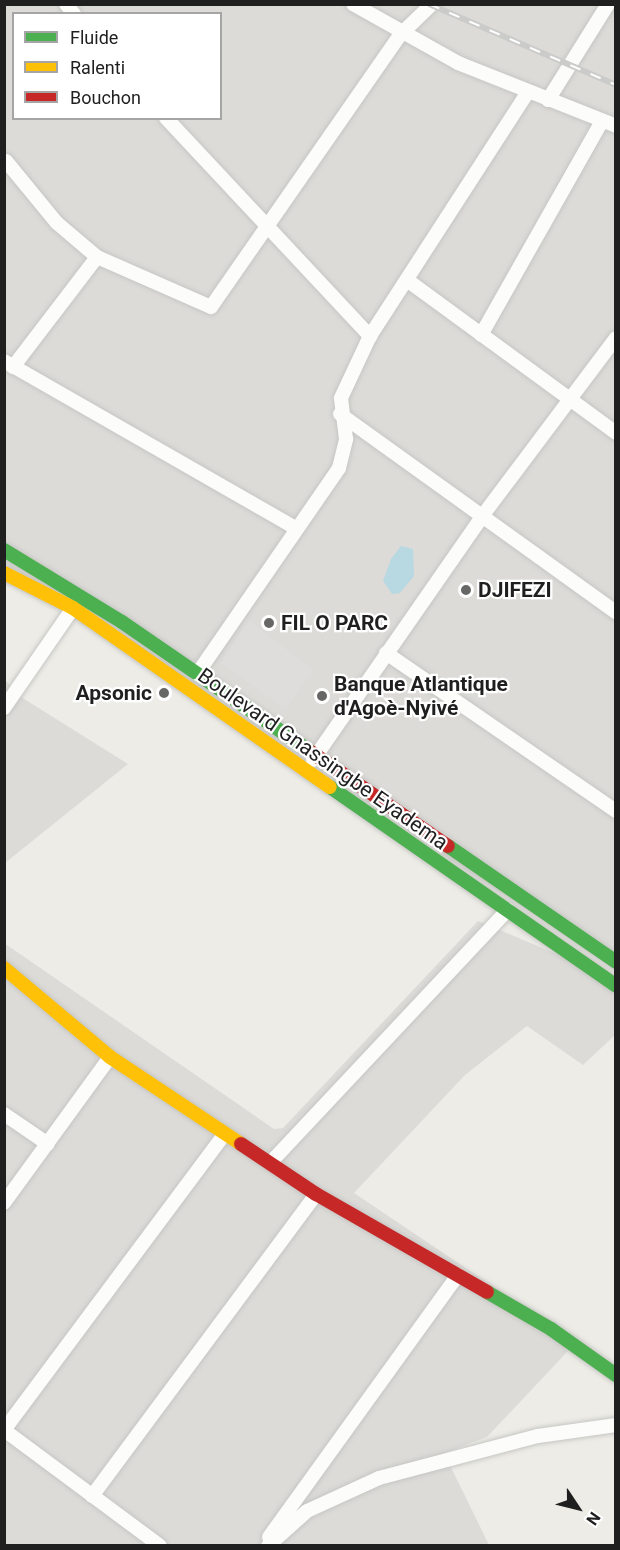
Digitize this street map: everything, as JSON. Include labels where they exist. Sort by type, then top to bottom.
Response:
[{"type":"main road","name":"Boulevard Gnassingbe Eyadema","points":[[4,550],[122,622],[615,962]]},
{"type":"main road","name":"Boulevard Gnassingbe Eyadema","points":[[4,573],[73,608],[305,772],[615,986]]},
{"type":"main road","points":[[4,968],[110,1057],[225,1134],[272,1162],[316,1194],[551,1329],[615,1375]]},
{"type":"street","points":[[353,4],[401,34],[527,93],[609,123],[481,335]]},
{"type":"street","points":[[5,161],[57,223],[97,257],[212,307],[401,34],[432,4]]},
{"type":"street","points":[[548,100],[608,4]]},
{"type":"street","points":[[197,674],[345,455],[340,414],[341,398],[370,336],[527,93]]},
{"type":"street","points":[[168,120],[206,166],[267,226],[370,336]]},
{"type":"street","points":[[97,257],[9,364],[296,528]]},
{"type":"street","points":[[407,280],[615,433]]},
{"type":"street","points":[[305,772],[483,515],[615,338]]},
{"type":"street","points":[[340,414],[615,612]]},
{"type":"street","points":[[4,708],[73,608]]},
{"type":"street","points":[[386,653],[615,811]]},
{"type":"street","points":[[272,1162],[508,910]]},
{"type":"street","points":[[4,1203],[110,1057]]},
{"type":"street","points":[[4,1114],[48,1144]]},
{"type":"street","points":[[160,1545],[4,1430],[225,1134]]},
{"type":"street","points":[[92,1496],[316,1194]]},
{"type":"street","points":[[263,1545],[458,1275]]},
{"type":"street","points":[[267,1545],[307,1511],[379,1478],[538,1436],[615,1425]]},
{"type":"shaded area","points":[[4,5],[615,5],[615,967],[5,571]]},
{"type":"shaded area","points":[[248,620],[313,670],[286,709],[221,663]]},
{"type":"shaded area","points":[[5,680],[21,697],[128,764],[5,863]]},
{"type":"shaded area","points":[[478,921],[566,958],[615,994],[615,1035],[583,1065],[527,1026],[465,1075],[354,1193],[515,1301],[568,1351],[487,1437],[444,1453],[489,1545],[5,1545],[4,943],[274,1129],[283,1128]]},
{"type":"water","points":[[401,546],[413,549],[414,576],[400,593],[392,594],[383,581],[391,559]]},
{"type":"railway","points":[[429,4],[616,85]]},
{"type":"traffic: fast","points":[[4,550],[122,622],[311,752]]},
{"type":"traffic: fast","points":[[330,787],[616,986]]},
{"type":"traffic: fast","points":[[448,846],[616,962]]},
{"type":"traffic: fast","points":[[487,1292],[551,1329],[616,1375]]},
{"type":"traffic: slow","points":[[4,573],[73,608],[330,787]]},
{"type":"traffic: slow","points":[[4,968],[110,1057],[241,1144]]},
{"type":"traffic: jam","points":[[311,752],[448,846]]},
{"type":"traffic: jam","points":[[241,1144],[316,1194],[487,1292]]},
{"type":"place","name":"DJIFEZI","points":[[466,590]]},
{"type":"place","name":"FIL O PARC","points":[[269,623]]},
{"type":"place","name":"Apsonic","points":[[164,693]]},
{"type":"place","name":"Banque Atlantique d'Agoè-Nyivé","points":[[322,696]]}]
